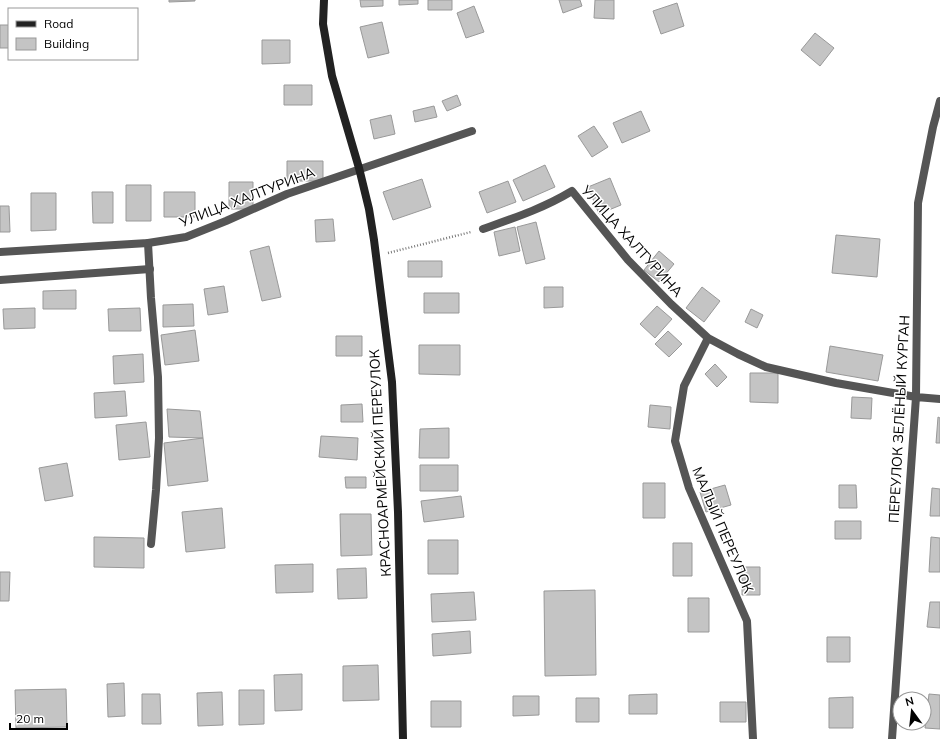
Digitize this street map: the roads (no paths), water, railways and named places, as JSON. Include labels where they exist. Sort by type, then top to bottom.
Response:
[{"type":"street","name":"КРАСНОАРМЕЙСКИЙ ПЕРЕУЛОК","points":[[324,0],[323,24],[332,76],[359,168],[369,209],[392,382],[398,512],[403,739]]},
{"type":"street","name":"ПЕРЕУЛОК ЗЕЛЁНЫЙ КУРГАН","points":[[892,739],[916,397],[918,203],[933,127],[940,101]]},
{"type":"street","name":"УЛИЦА ХАЛТУРИНА","points":[[0,252],[148,243],[186,237],[287,194],[359,168],[472,131]]},
{"type":"street","name":"УЛИЦА ХАЛТУРИНА","points":[[483,229],[524,215],[554,201],[572,190],[628,260],[671,304],[708,338],[766,367],[836,383],[916,397],[940,399]]},
{"type":"street","points":[[148,243],[158,377],[160,438],[151,544]]},
{"type":"street","points":[[0,280],[150,269]]},
{"type":"street","name":"МАЛЫЙ ПЕРЕУЛОК","points":[[708,338],[684,386],[674,441],[689,488],[747,621],[753,739]]}]
